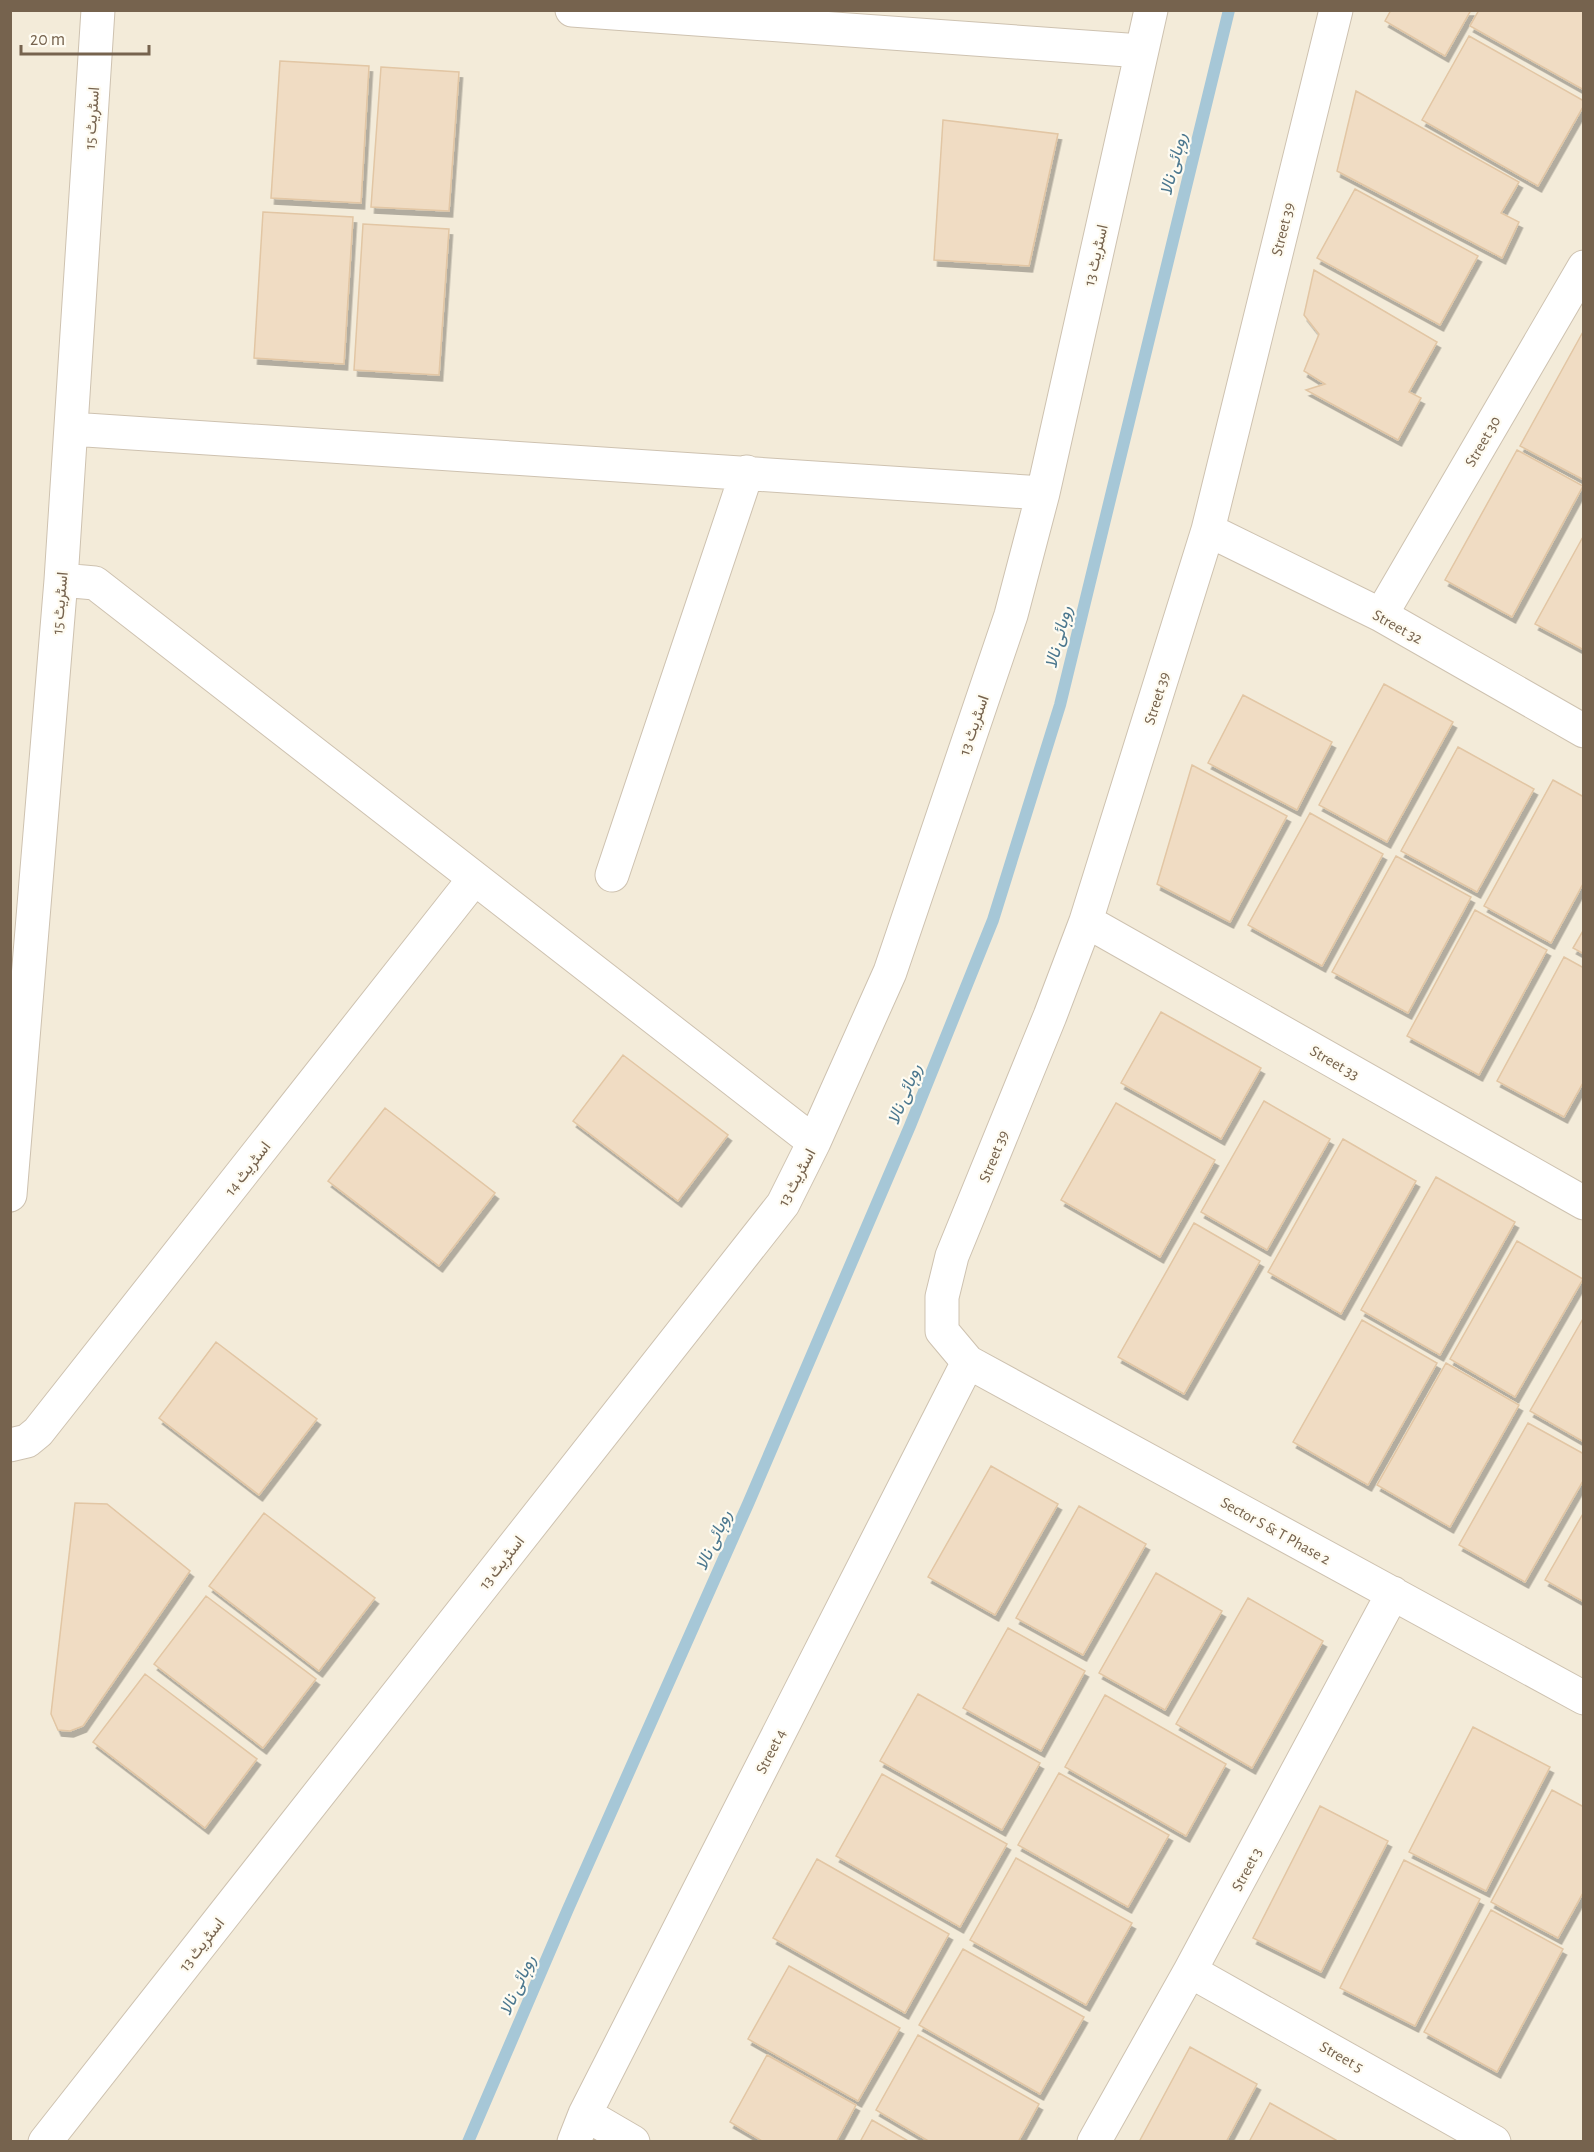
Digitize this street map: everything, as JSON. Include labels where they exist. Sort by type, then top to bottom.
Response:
[{"type":"street","name":"اسٹریٹ 15","points":[[10,1195],[61,580],[98,10]]},
{"type":"street","points":[[572,10],[1141,51]]},
{"type":"street","name":"اسٹریٹ 13","points":[[45,2142],[783,1204],[814,1142],[890,972],[1011,615],[1043,493],[1151,10]]},
{"type":"street","name":"Street 39","points":[[968,1362],[942,1331],[942,1297],[952,1256],[1050,1016],[1086,921],[1208,530],[1336,10]]},
{"type":"street","name":"Street 30","points":[[1381,615],[1584,267]]},
{"type":"street","points":[[71,429],[1043,493]]},
{"type":"street","points":[[612,875],[747,472]]},
{"type":"street","name":"Street 32","points":[[1208,530],[1381,615],[1584,730]]},
{"type":"street","points":[[61,580],[95,584],[814,1142]]},
{"type":"street","name":"اسٹریٹ 14","points":[[10,1445],[27,1441],[39,1432],[474,879]]},
{"type":"street","name":"Street 33","points":[[1086,921],[1584,1203]]},
{"type":"street","name":"Sector S & T Phase 2","points":[[968,1362],[1584,1698]]},
{"type":"street","name":"Street 4","points":[[579,2128],[968,1362]]},
{"type":"street","name":"Street 3","points":[[1094,2142],[1191,1971],[1393,1593]]},
{"type":"street","name":"Street 5","points":[[1191,1971],[1494,2142]]},
{"type":"street","points":[[579,2128],[633,2142]]},
{"type":"shaded area","points":[[11,11],[1583,11],[1583,2141],[11,2142]]},
{"type":"building","points":[[1391,10],[1471,10],[1445,56],[1385,21]]},
{"type":"building","points":[[1479,10],[1584,10],[1584,90],[1470,26]]},
{"type":"building","points":[[1469,36],[1584,101],[1584,105],[1538,186],[1422,120]]},
{"type":"building","points":[[280,61],[369,66],[361,203],[271,198]]},
{"type":"building","points":[[381,67],[459,72],[449,211],[371,207]]},
{"type":"building","points":[[1356,91],[1519,182],[1501,213],[1519,222],[1502,258],[1337,171]]},
{"type":"building","points":[[943,120],[1058,134],[1029,266],[934,260]]},
{"type":"building","points":[[1355,189],[1478,256],[1440,325],[1317,258]]},
{"type":"building","points":[[263,212],[353,217],[344,364],[254,358]]},
{"type":"building","points":[[363,224],[449,229],[439,375],[354,370]]},
{"type":"building","points":[[1314,270],[1437,342],[1409,392],[1421,398],[1398,440],[1306,390],[1325,384],[1304,371],[1319,334],[1304,315]]},
{"type":"building","points":[[1584,330],[1584,480],[1520,446]]},
{"type":"building","points":[[1517,450],[1583,486],[1512,617],[1445,580]]},
{"type":"building","points":[[1584,535],[1584,650],[1535,624]]},
{"type":"building","points":[[1384,684],[1453,722],[1387,842],[1319,805]]},
{"type":"building","points":[[1243,695],[1332,742],[1297,810],[1208,763]]},
{"type":"building","points":[[1458,747],[1534,789],[1477,892],[1401,851]]},
{"type":"building","points":[[1192,765],[1287,816],[1230,922],[1157,884]]},
{"type":"building","points":[[1553,780],[1584,797],[1584,882],[1551,943],[1484,906]]},
{"type":"building","points":[[1310,813],[1383,854],[1322,966],[1248,925]]},
{"type":"building","points":[[1396,856],[1471,897],[1408,1013],[1332,972]]},
{"type":"building","points":[[1475,910],[1547,950],[1479,1075],[1407,1036]]},
{"type":"building","points":[[1584,929],[1584,954],[1573,948]]},
{"type":"building","points":[[1564,957],[1584,968],[1584,1081],[1564,1117],[1497,1081]]},
{"type":"building","points":[[1161,1012],[1261,1068],[1221,1139],[1121,1083]]},
{"type":"building","points":[[623,1055],[728,1135],[678,1201],[573,1121]]},
{"type":"building","points":[[1264,1101],[1330,1139],[1267,1250],[1201,1212]]},
{"type":"building","points":[[1116,1103],[1215,1160],[1160,1257],[1061,1200]]},
{"type":"building","points":[[385,1108],[495,1193],[439,1266],[328,1181]]},
{"type":"building","points":[[1343,1139],[1416,1181],[1341,1314],[1268,1272]]},
{"type":"building","points":[[1436,1177],[1515,1222],[1440,1355],[1361,1310]]},
{"type":"building","points":[[1194,1223],[1260,1261],[1184,1394],[1118,1357]]},
{"type":"building","points":[[1517,1241],[1583,1279],[1515,1397],[1450,1359]]},
{"type":"building","points":[[1584,1317],[1584,1442],[1530,1411]]},
{"type":"building","points":[[1362,1320],[1437,1363],[1368,1485],[1293,1442]]},
{"type":"building","points":[[216,1342],[317,1419],[259,1495],[159,1418]]},
{"type":"building","points":[[1446,1363],[1519,1405],[1450,1527],[1377,1485]]},
{"type":"building","points":[[1528,1423],[1584,1454],[1584,1479],[1525,1582],[1459,1545]]},
{"type":"building","points":[[991,1466],[1058,1504],[995,1615],[928,1577]]},
{"type":"building","points":[[75,1503],[107,1504],[190,1571],[83,1726],[70,1731],[58,1730],[51,1714]]},
{"type":"building","points":[[1079,1506],[1146,1544],[1083,1655],[1016,1618]]},
{"type":"building","points":[[1584,1512],[1584,1602],[1545,1580]]},
{"type":"building","points":[[264,1513],[375,1598],[319,1671],[209,1586]]},
{"type":"building","points":[[1156,1573],[1222,1611],[1165,1710],[1099,1673]]},
{"type":"building","points":[[206,1596],[316,1679],[263,1748],[154,1664]]},
{"type":"building","points":[[1248,1598],[1323,1641],[1252,1768],[1176,1724]]},
{"type":"building","points":[[1008,1628],[1085,1671],[1041,1751],[963,1708]]},
{"type":"building","points":[[145,1674],[257,1759],[205,1828],[93,1742]]},
{"type":"building","points":[[918,1694],[1040,1763],[1002,1830],[880,1761]]},
{"type":"building","points":[[1105,1695],[1226,1764],[1186,1836],[1065,1767]]},
{"type":"building","points":[[1473,1727],[1550,1767],[1486,1891],[1409,1852]]},
{"type":"building","points":[[1059,1773],[1169,1835],[1128,1907],[1018,1845]]},
{"type":"building","points":[[882,1774],[1007,1844],[960,1927],[836,1856]]},
{"type":"building","points":[[1552,1790],[1584,1807],[1584,1891],[1558,1938],[1491,1902]]},
{"type":"building","points":[[1320,1806],[1388,1841],[1321,1972],[1253,1938]]},
{"type":"building","points":[[1016,1858],[1132,1923],[1086,2005],[970,1940]]},
{"type":"building","points":[[817,1859],[949,1934],[905,2013],[773,1938]]},
{"type":"building","points":[[1404,1860],[1480,1899],[1415,2026],[1340,1988]]},
{"type":"building","points":[[1491,1910],[1563,1949],[1497,2072],[1424,2032]]},
{"type":"building","points":[[963,1949],[1084,2017],[1040,2094],[919,2025]]},
{"type":"building","points":[[789,1966],[900,2028],[858,2101],[748,2039]]},
{"type":"building","points":[[918,2035],[1039,2104],[1018,2142],[930,2142],[876,2110]]},
{"type":"building","points":[[1190,2047],[1257,2084],[1226,2142],[1139,2142]]},
{"type":"building","points":[[767,2055],[856,2105],[836,2142],[764,2142],[730,2122]]},
{"type":"building","points":[[1270,2103],[1336,2140],[1335,2142],[1249,2142]]},
{"type":"building","points":[[872,2120],[910,2142],[860,2142]]},
{"type":"waterway","name":"روہائی نالا","points":[[468,2142],[568,1909],[748,1504],[910,1126],[993,920],[1060,705],[1229,10]]}]
